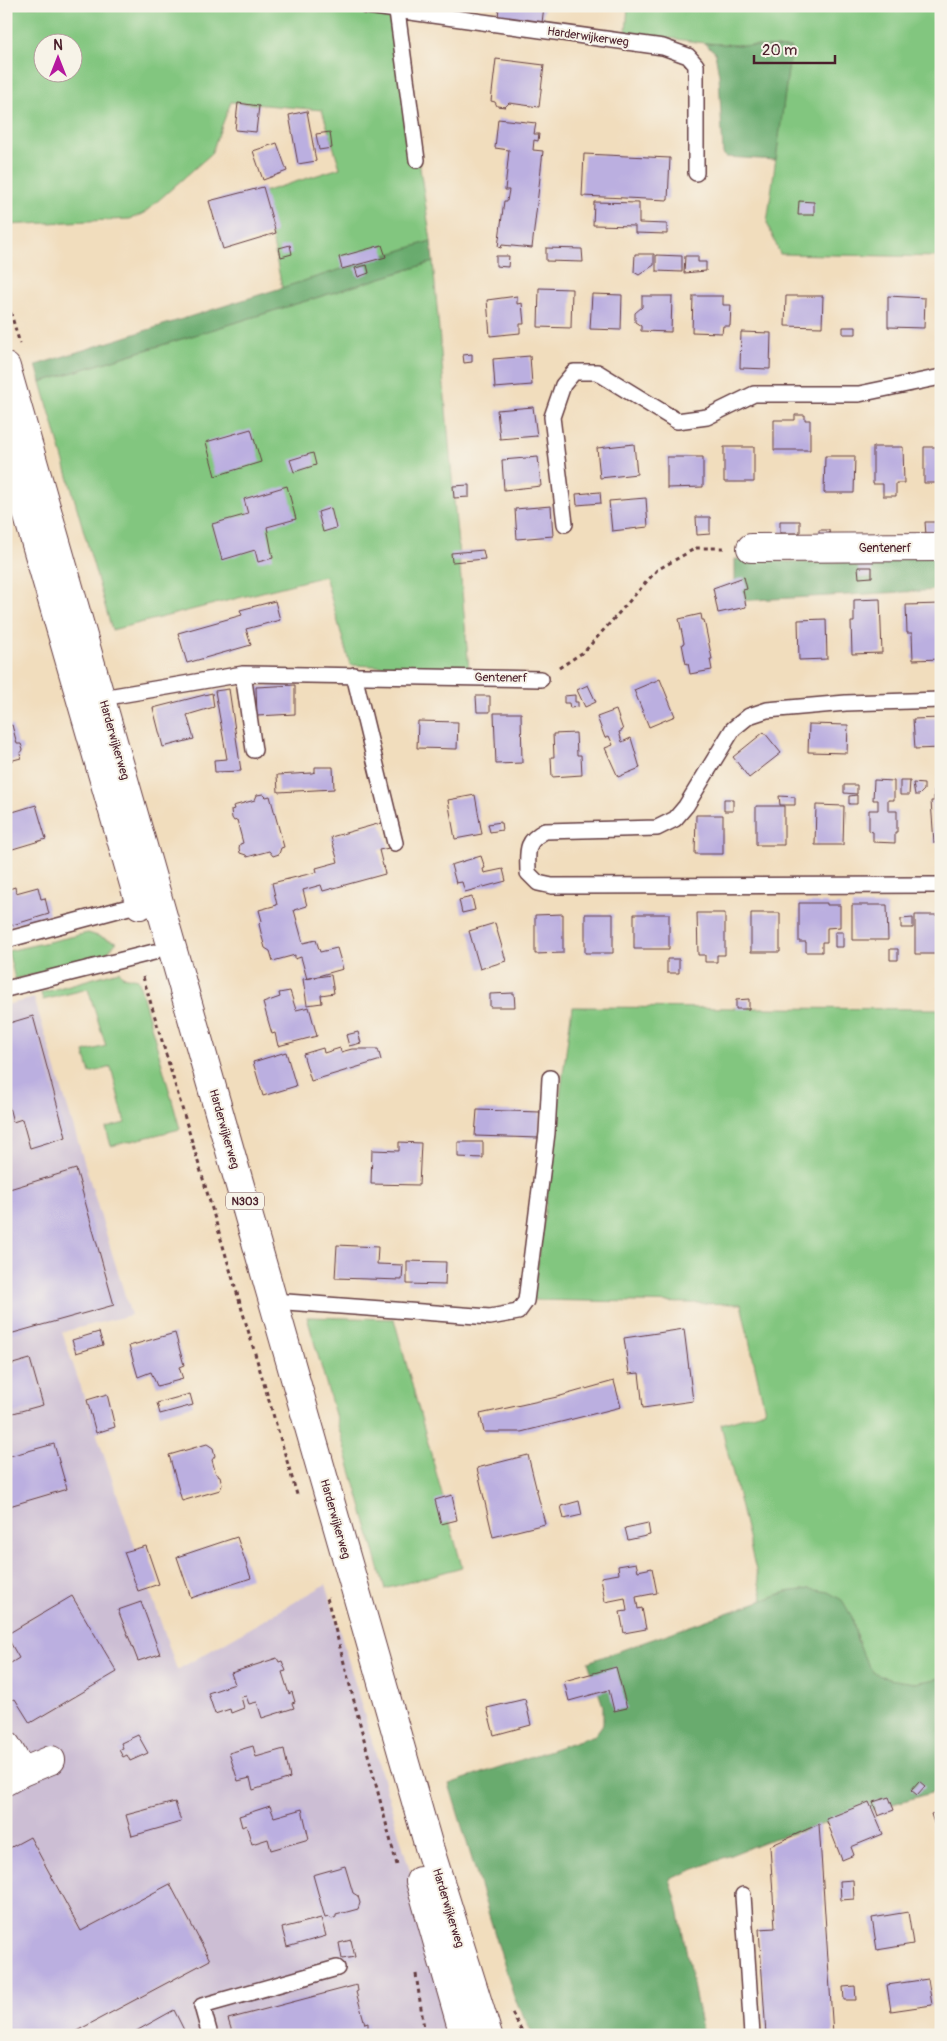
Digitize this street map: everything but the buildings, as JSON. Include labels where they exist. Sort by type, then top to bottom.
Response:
[{"type":"main road","name":"Harderwijkerweg","points":[[6,367],[429,1847],[488,2035]]},
{"type":"main road","name":"Harderwijkerweg","points":[[6,440],[140,904],[145,954],[464,2035]]},
{"type":"main road","name":"Gentenerf","points":[[751,548],[941,547]]},
{"type":"main road","points":[[6,1745],[14,1776],[51,1760]]},
{"type":"lane","name":"Harderwijkerweg","points":[[367,6],[663,47],[688,56],[696,65],[696,173]]},
{"type":"lane","points":[[398,11],[417,160]]},
{"type":"lane","points":[[565,524],[552,417],[563,385],[574,372],[596,372],[677,421],[707,417],[754,394],[859,394],[941,377]]},
{"type":"lane","points":[[243,674],[254,750]]},
{"type":"lane","name":"Gentenerf","points":[[102,698],[243,674],[541,678]]},
{"type":"lane","points":[[354,675],[395,843]]},
{"type":"lane","points":[[941,700],[846,703],[767,710],[749,716],[733,729],[686,806],[675,819],[657,828],[545,831],[534,836],[528,846],[528,873],[538,883],[552,886],[941,885]]},
{"type":"lane","points":[[6,940],[140,904]]},
{"type":"lane","points":[[6,989],[145,954]]},
{"type":"lane","points":[[273,1301],[490,1317],[518,1312],[526,1301],[547,1133],[550,1078]]},
{"type":"lane","points":[[743,1895],[752,2035]]},
{"type":"lane","points":[[210,2035],[202,2006],[338,1968]]},
{"type":"path","name":"Gentenerf","points":[[541,678],[586,652],[657,570],[696,548],[751,548]]},
{"type":"path","points":[[145,954],[298,1498]]},
{"type":"path","points":[[326,1594],[398,1871]]},
{"type":"path","points":[[415,1965],[425,2035]]},
{"type":"shaded area","points":[[34,998],[131,1315],[62,1332],[177,1670],[326,1584],[458,2035],[6,2035],[6,1005]]},
{"type":"green space","points":[[6,6],[323,6],[377,13],[398,22],[431,241],[282,288],[263,192],[340,168],[322,110],[231,102],[211,154],[143,214],[130,219],[6,225]]},
{"type":"green space","points":[[628,6],[941,6],[941,257],[780,254],[767,223],[791,48],[704,43],[626,32]]},
{"type":"green space","points":[[704,43],[791,48],[776,160],[726,157],[723,154],[719,75],[715,52]]},
{"type":"green space","points":[[431,241],[433,262],[41,382],[36,365]]},
{"type":"green space","points":[[433,262],[469,670],[350,665],[325,576],[112,630],[41,382]]},
{"type":"green space","points":[[941,555],[941,590],[735,601],[735,559],[817,563]]},
{"type":"green space","points":[[88,933],[117,942],[102,958],[15,979],[8,951]]},
{"type":"green space","points":[[119,971],[122,976],[138,979],[180,1129],[111,1146],[106,1128],[125,1123],[111,1067],[90,1073],[84,1052],[106,1046],[88,989],[43,1000],[41,993]]},
{"type":"green space","points":[[572,1007],[941,1009],[941,1678],[909,1683],[887,1679],[873,1672],[862,1654],[852,1617],[810,1589],[786,1592],[763,1600],[721,1424],[765,1411],[741,1304],[533,1300]]},
{"type":"green space","points":[[307,1317],[394,1319],[462,1567],[385,1589]]},
{"type":"green space","points":[[810,1589],[828,1592],[842,1600],[852,1617],[857,1640],[873,1672],[889,1679],[915,1683],[941,1678],[941,1790],[766,1841],[670,1879],[677,1904],[703,2035],[533,2035],[514,1997],[449,1784],[595,1735],[603,1724],[603,1706],[588,1662],[786,1592]]}]
